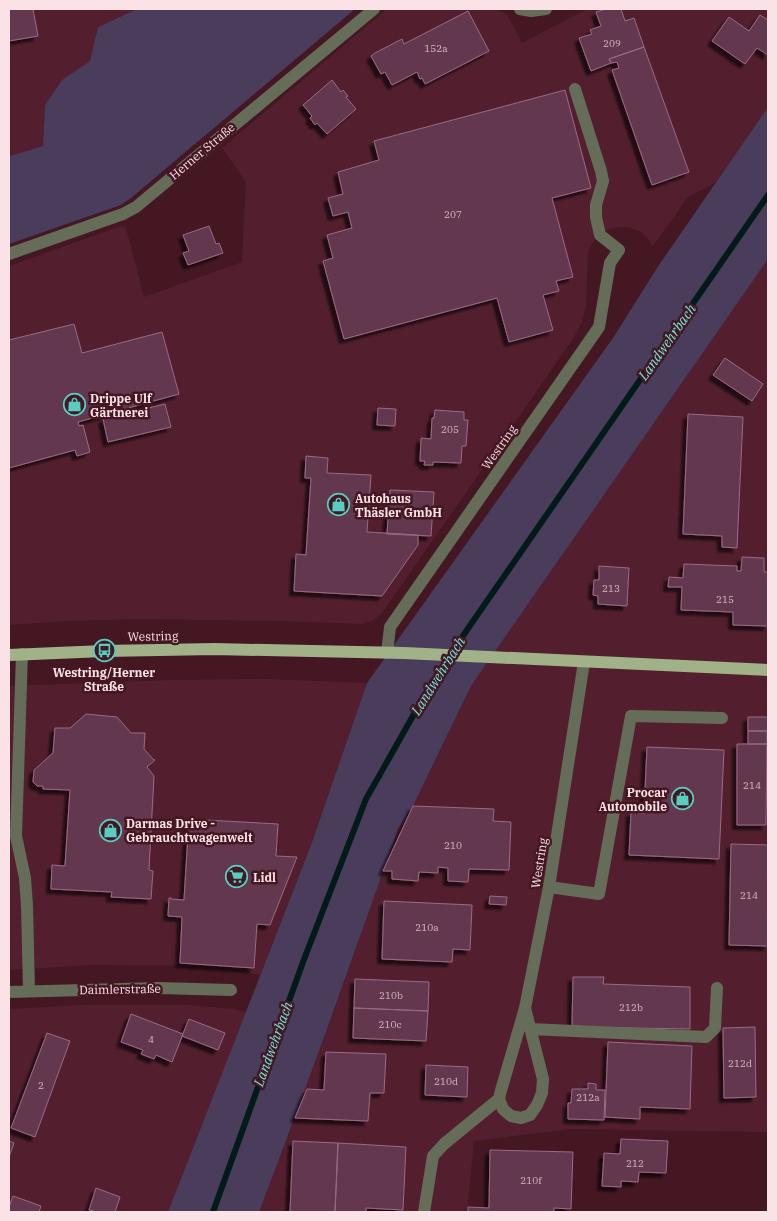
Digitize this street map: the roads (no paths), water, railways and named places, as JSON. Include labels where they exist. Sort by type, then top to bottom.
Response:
[{"type":"main road","name":"Westring","points":[[9,655],[104,650],[202,649],[404,653],[768,670]]},
{"type":"street","name":"Herner Straße","points":[[9,254],[123,214],[136,207],[374,9]]},
{"type":"street","points":[[520,9],[531,11],[546,9]]},
{"type":"street","name":"Westring","points":[[387,653],[390,627],[599,326],[610,263],[619,250],[600,235],[596,217],[596,205],[603,181],[575,89]]},
{"type":"street","points":[[22,654],[16,836],[27,906],[29,991]]},
{"type":"street","name":"Westring","points":[[525,1008],[543,1080],[542,1093],[538,1105],[530,1114],[520,1118],[511,1116],[503,1109],[499,1099],[525,1008],[549,887],[584,662]]},
{"type":"street","points":[[549,887],[599,894],[631,716],[722,718]]},
{"type":"street","name":"Daimlerstraße","points":[[9,992],[159,988],[231,990]]},
{"type":"street","points":[[530,1029],[706,1037],[715,1028],[717,988]]},
{"type":"street","points":[[424,1212],[433,1156],[444,1144],[499,1099]]},
{"type":"waterway","name":"Landwehrbach","points":[[213,1212],[303,962],[366,799],[431,684],[768,195]]},
{"type":"place","name":"Drippe Ulf Gärtnerei","points":[[74,405]]},
{"type":"place","name":"Autohaus Thäsler GmbH","points":[[339,505]]},
{"type":"place","name":"Westring/Herner Straße","points":[[104,651]]},
{"type":"place","name":"Procar Automobile","points":[[683,799]]},
{"type":"place","name":"Darmas Drive - Gebrauchtwagenwelt","points":[[110,830]]},
{"type":"place","name":"Lidl","points":[[237,877]]}]
